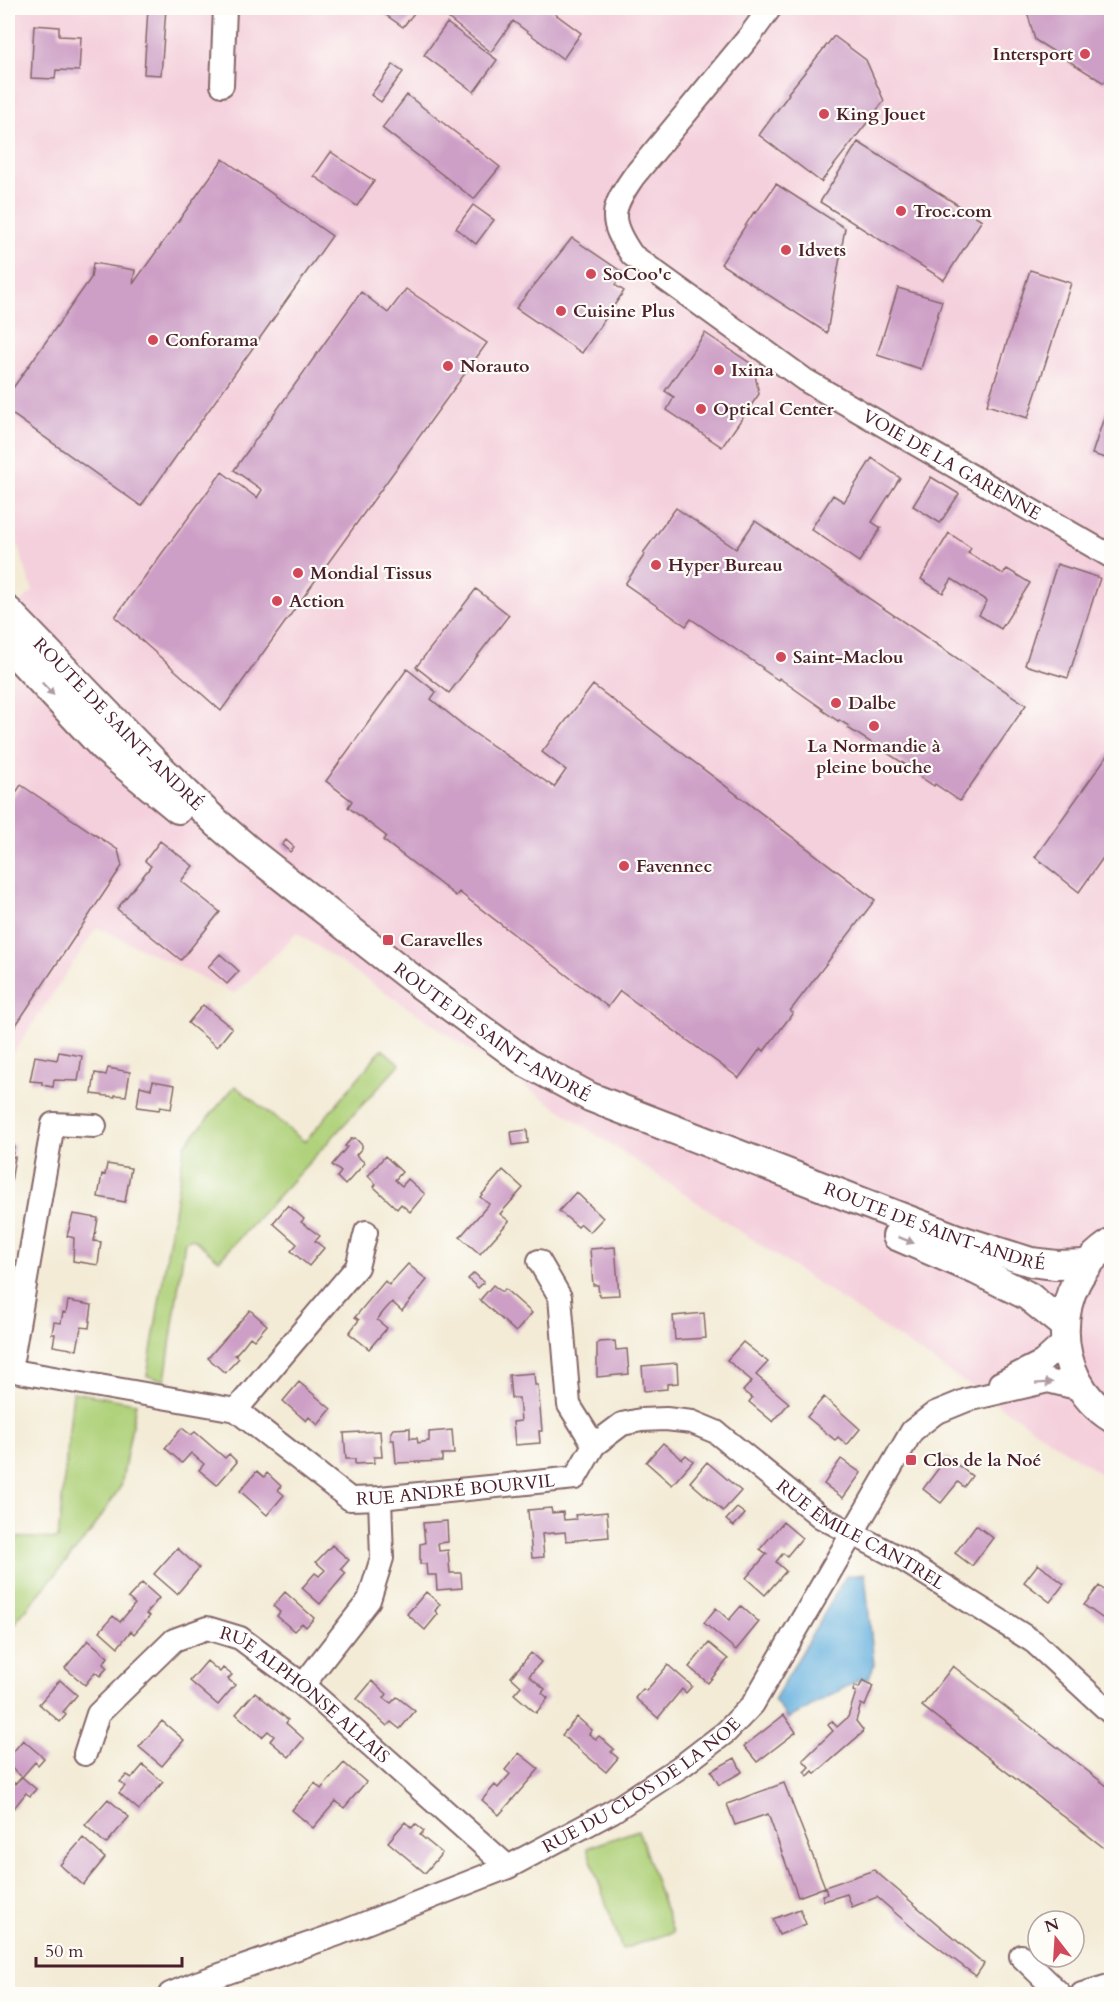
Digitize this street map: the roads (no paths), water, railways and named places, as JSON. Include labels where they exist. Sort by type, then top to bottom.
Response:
[{"type":"main road","name":"ROUTE DE SAINT-ANDRÉ","points":[[8,611],[154,762],[217,823],[454,1011],[527,1063],[590,1097],[955,1238],[1031,1262],[1056,1265],[1087,1264]]},
{"type":"main road","name":"ROUTE DE SAINT-ANDRÉ","points":[[8,647],[113,755],[175,807],[471,1037],[510,1064],[568,1101],[654,1140],[976,1269],[1028,1296],[1064,1334]]},
{"type":"main road","points":[[1112,1243],[1087,1264],[1073,1288],[1066,1306],[1064,1334],[1067,1358],[1082,1389],[1094,1404],[1112,1418]]},
{"type":"street","points":[[222,85],[225,8]]},
{"type":"street","name":"VOIE DE LA GARENNE","points":[[770,8],[749,37],[634,176],[619,198],[614,216],[620,237],[632,255],[805,380],[1112,557]]},
{"type":"street","points":[[9,1371],[53,1124],[95,1125]]},
{"type":"street","points":[[236,1410],[357,1267],[366,1232]]},
{"type":"street","points":[[539,1261],[560,1297],[569,1405],[594,1445]]},
{"type":"street","name":"RUE DU CLOS DE LA NOE","points":[[170,1995],[196,1983],[338,1934],[508,1867],[612,1811],[683,1765],[726,1732],[753,1704],[912,1431],[935,1413],[967,1400],[1042,1362],[1064,1334]]},
{"type":"street","name":"RUE ANDRÉ BOURVIL","points":[[9,1371],[236,1410],[350,1499],[575,1478],[594,1445]]},
{"type":"street","name":"RUE DU CLOS DE LA NOE","points":[[967,1400],[1048,1381],[1082,1389]]},
{"type":"street","name":"RUE ÉMILE CANTREL","points":[[594,1445],[622,1424],[641,1420],[666,1419],[692,1422],[716,1432],[821,1517],[905,1561],[1034,1642],[1112,1713]]},
{"type":"street","points":[[303,1686],[369,1600],[382,1558],[380,1498]]},
{"type":"street","name":"RUE ALPHONSE ALLAIS","points":[[86,1754],[98,1714],[174,1640],[207,1628],[240,1638],[303,1686],[508,1867]]},
{"type":"street","points":[[1021,1956],[1060,1995]]},
{"type":"street","points":[[1082,1995],[1112,1985]]},
{"type":"water","points":[[865,1574],[874,1665],[868,1680],[862,1678],[788,1719],[774,1700],[846,1576]]},
{"type":"place","name":"Intersport","points":[[1085,54]]},
{"type":"place","name":"King Jouet","points":[[824,114]]},
{"type":"place","name":"Troc.com","points":[[901,211]]},
{"type":"place","name":"Idvets","points":[[786,250]]},
{"type":"place","name":"SoCoo'c","points":[[591,274]]},
{"type":"place","name":"Cuisine Plus","points":[[561,311]]},
{"type":"place","name":"Conforama","points":[[153,340]]},
{"type":"place","name":"Norauto","points":[[448,366]]},
{"type":"place","name":"Ixina","points":[[719,370]]},
{"type":"place","name":"Optical Center","points":[[701,409]]},
{"type":"place","name":"Hyper Bureau","points":[[656,565]]},
{"type":"place","name":"Mondial Tissus","points":[[298,573]]},
{"type":"place","name":"Action","points":[[277,601]]},
{"type":"place","name":"Saint-Maclou","points":[[781,657]]},
{"type":"place","name":"Dalbe","points":[[836,703]]},
{"type":"place","name":"La Normandie à pleine bouche","points":[[874,726]]},
{"type":"place","name":"Favennec","points":[[624,866]]},
{"type":"place","name":"Caravelles","points":[[388,940]]},
{"type":"place","name":"Clos de la Noé","points":[[911,1460]]}]
